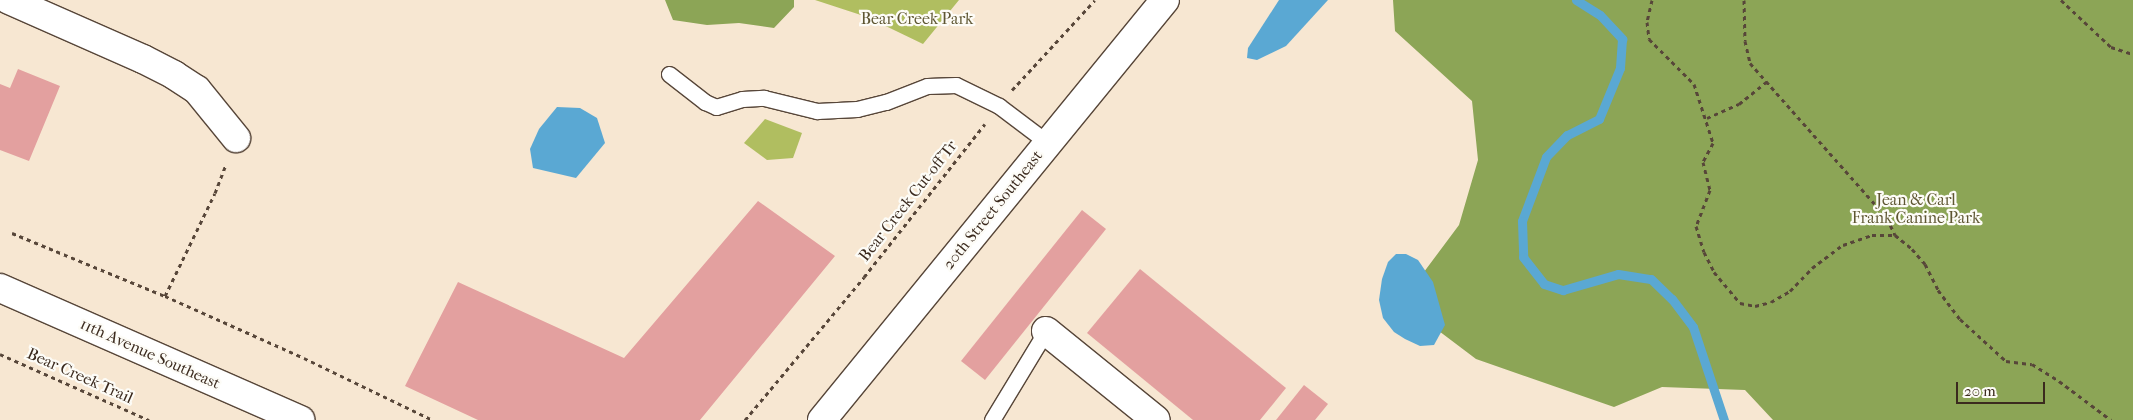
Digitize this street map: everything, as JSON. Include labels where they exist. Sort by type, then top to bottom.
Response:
[{"type":"street","points":[[9,0],[143,59],[174,75],[197,90],[236,138]]},
{"type":"street","name":"20th Street Southeast","points":[[822,420],[1165,0]]},
{"type":"street","name":"11th Avenue Southeast","points":[[0,288],[300,420]]},
{"type":"street","points":[[1046,332],[1156,420]]},
{"type":"lane","points":[[669,74],[704,102],[716,107],[742,99],[764,98],[817,111],[857,109],[886,102],[927,86],[956,85],[999,106],[1048,143]]},
{"type":"lane","points":[[992,420],[1046,332]]},
{"type":"path","name":"Bear Creek Cut-off Tr","points":[[745,420],[864,277],[1021,79],[1095,0]]},
{"type":"path","points":[[1652,0],[1647,22],[1649,39],[1694,84],[1713,143],[1704,162],[1710,190],[1696,226],[1704,252],[1714,272],[1740,303],[1755,306],[1771,302],[1790,291],[1812,268],[1843,245],[1872,235],[1895,236]]},
{"type":"path","points":[[1744,0],[1745,41],[1750,63],[1887,218],[1895,236],[1912,249],[1960,318],[1987,346],[2006,361],[2032,364],[2059,381],[2111,420]]},
{"type":"path","points":[[2061,0],[2110,47],[2133,54]]},
{"type":"path","points":[[1706,118],[1739,104],[1767,81]]},
{"type":"path","points":[[165,296],[215,193],[236,138]]},
{"type":"path","points":[[12,232],[165,296],[304,358],[433,420]]},
{"type":"path","name":"Bear Creek Trail","points":[[0,354],[150,420]]},
{"type":"green space","points":[[665,0],[794,0],[794,7],[774,28],[739,23],[707,25],[673,20]]},
{"type":"green space","name":"Bear Creek Park","points":[[815,0],[959,0],[923,44],[867,17]]},
{"type":"green space","name":"Jean & Carl Frank Canine Park","points":[[1393,0],[2133,0],[2133,420],[1773,420],[1745,390],[1662,387],[1614,407],[1476,359],[1427,322],[1418,280],[1459,225],[1478,160],[1472,101],[1395,31]]},
{"type":"green space","points":[[765,119],[802,133],[793,158],[767,160],[744,143]]},
{"type":"water","points":[[1279,0],[1328,0],[1286,46],[1257,60],[1247,58],[1248,48]]},
{"type":"water","points":[[557,107],[580,108],[597,118],[605,143],[576,178],[533,168],[530,149],[539,129]]},
{"type":"water","points":[[1396,254],[1406,254],[1418,260],[1433,282],[1445,325],[1434,345],[1420,346],[1405,339],[1394,332],[1383,318],[1379,300],[1382,279],[1388,262]]},
{"type":"building","points":[[18,69],[60,86],[29,161],[0,150],[0,84],[10,88]]},
{"type":"building","points":[[758,201],[835,256],[700,420],[478,420],[405,386],[458,282],[624,358]]},
{"type":"building","points":[[1082,210],[1106,229],[985,380],[961,361]]},
{"type":"building","points":[[1140,269],[1286,388],[1260,420],[1193,420],[1087,333]]},
{"type":"building","points":[[1304,385],[1328,404],[1315,420],[1276,420]]},
{"type":"waterway","points":[[1576,0],[1600,15],[1622,39],[1620,68],[1599,119],[1567,135],[1546,157],[1522,221],[1523,257],[1544,284],[1563,290],[1618,274],[1651,279],[1672,299],[1693,327],[1724,420]]}]
